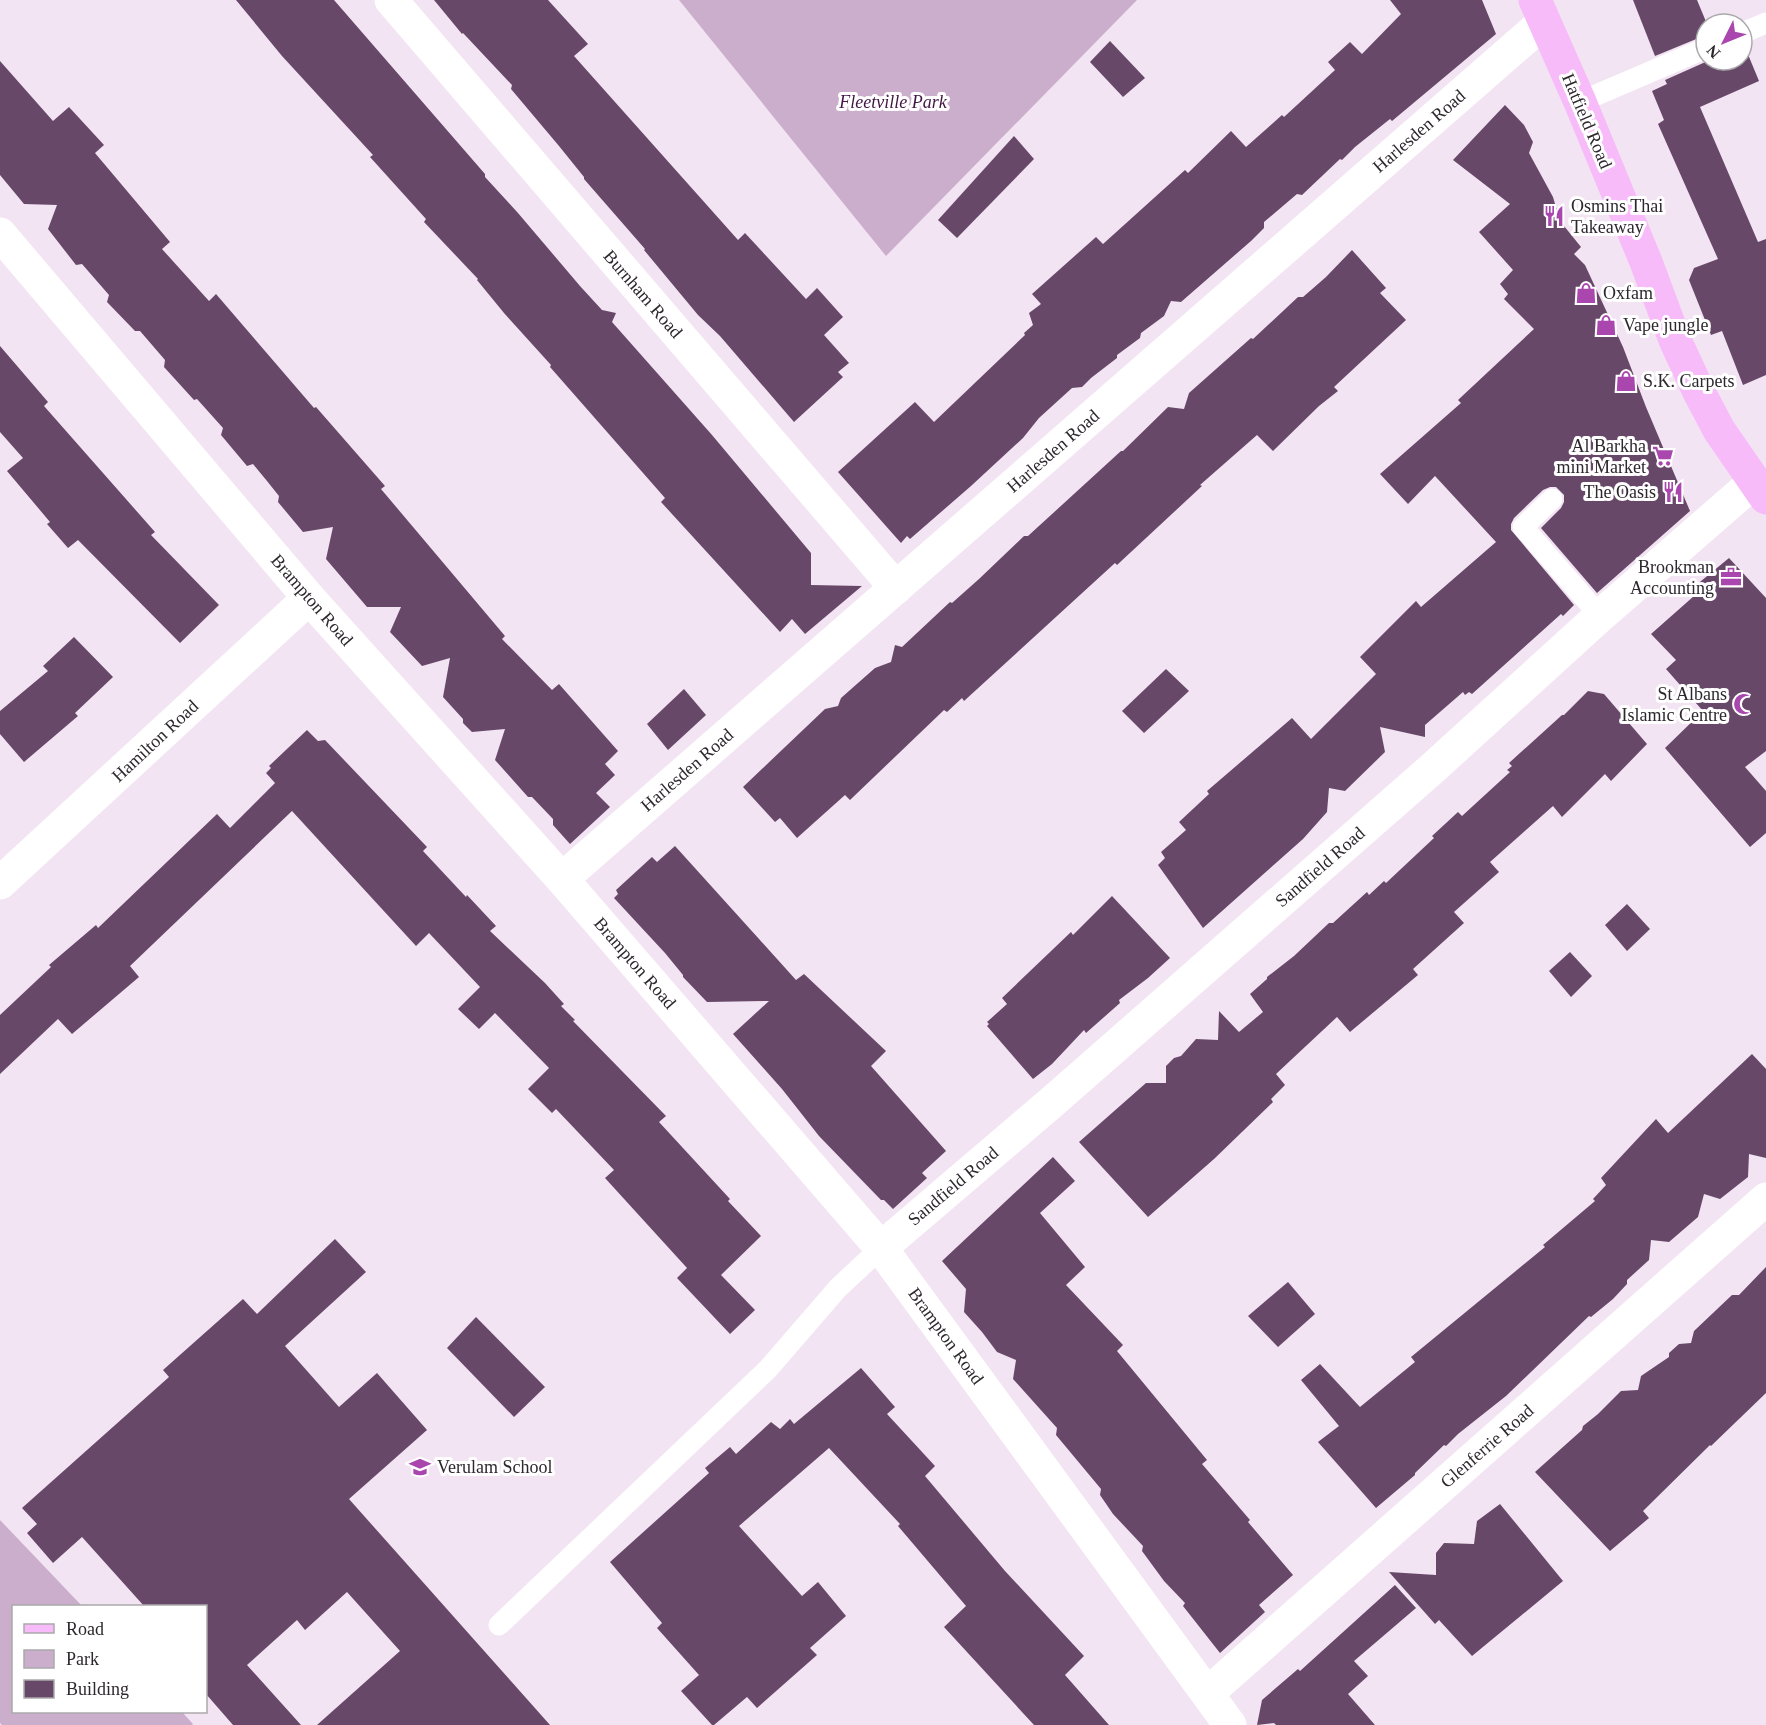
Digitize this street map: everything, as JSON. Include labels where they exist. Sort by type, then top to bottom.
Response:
[{"type":"main road","name":"Hatfield Road","points":[[1539,11],[1580,102],[1699,392],[1719,430],[1760,490]]},
{"type":"street","name":"Burnham Road","points":[[391,0],[896,588]]},
{"type":"street","name":"Harlesden Road","points":[[562,879],[896,588],[1539,11]]},
{"type":"street","name":"Brampton Road","points":[[0,234],[309,598],[562,879],[881,1248],[1230,1725]]},
{"type":"street","name":"Sandfield Road","points":[[881,1248],[1052,1102],[1389,806],[1600,616],[1760,490]]},
{"type":"street","name":"Hamilton Road","points":[[0,883],[309,598]]},
{"type":"street","name":"Glenferrie Road","points":[[1208,1693],[1766,1199]]},
{"type":"lane","points":[[1580,102],[1694,53]]},
{"type":"lane","points":[[1552,499],[1523,526],[1600,616]]},
{"type":"lane","points":[[499,1625],[768,1369],[838,1288],[881,1248]]},
{"type":"green space","name":"Fleetville Park","points":[[679,0],[1137,0],[886,256]]},
{"type":"green space","points":[[0,1520],[81,1605],[12,1605],[12,1713],[183,1713],[193,1724],[2,1725],[0,1723]]},
{"type":"building","points":[[236,0],[334,0],[580,286],[602,310],[616,313],[612,322],[712,435],[811,553],[811,585],[862,586],[805,634],[792,619],[780,632],[661,502],[665,498],[550,367],[551,365],[504,313],[478,279],[424,222],[426,219],[370,157],[373,155],[282,56]]},
{"type":"building","points":[[434,0],[548,0],[588,44],[574,56],[738,240],[745,233],[806,299],[817,288],[843,317],[824,335],[849,363],[838,372],[843,377],[794,422],[720,336],[698,315],[584,179],[511,89],[512,85],[462,34]]},
{"type":"building","points":[[1390,0],[1482,0],[1496,34],[1392,121],[1390,119],[1342,160],[1340,159],[1302,195],[1297,194],[1264,222],[1264,228],[1251,241],[1181,302],[1171,301],[1164,316],[1141,333],[1140,338],[1117,355],[1117,358],[1082,387],[1072,388],[971,486],[910,539],[907,536],[901,543],[838,472],[915,402],[934,422],[1033,325],[1029,313],[1041,304],[1032,294],[1096,237],[1103,244],[1185,170],[1188,173],[1231,131],[1246,147],[1282,115],[1284,117],[1335,70],[1328,62],[1350,42],[1362,54],[1401,14]]},
{"type":"building","points":[[1633,0],[1697,0],[1702,12],[1694,12],[1694,40],[1655,56]]},
{"type":"building","points":[[1110,41],[1145,78],[1123,97],[1090,62]]},
{"type":"building","points":[[0,61],[53,121],[69,107],[104,145],[95,153],[170,242],[162,249],[209,301],[216,294],[385,486],[381,489],[505,636],[502,639],[552,690],[559,684],[618,751],[605,764],[615,775],[596,793],[610,807],[570,844],[553,825],[553,819],[532,797],[528,797],[495,760],[505,729],[472,732],[443,697],[450,658],[422,666],[390,632],[401,607],[367,607],[326,559],[333,527],[303,532],[278,502],[279,496],[253,464],[247,466],[221,435],[223,428],[164,367],[165,360],[140,331],[135,331],[107,302],[109,295],[82,264],[76,265],[48,229],[57,205],[24,204],[0,175]]},
{"type":"building","points":[[1694,67],[1694,72],[1754,72],[1754,69],[1759,81],[1700,107],[1758,242],[1766,239],[1766,375],[1743,385],[1722,331],[1711,335],[1689,280],[1694,268],[1718,259],[1658,124],[1664,120],[1652,91],[1667,84],[1665,80]]},
{"type":"building","points":[[1505,105],[1524,125],[1533,142],[1529,153],[1553,197],[1560,221],[1581,247],[1574,254],[1585,265],[1623,347],[1690,511],[1597,593],[1541,528],[1564,502],[1564,495],[1556,487],[1543,490],[1514,518],[1511,530],[1574,605],[1472,694],[1469,692],[1465,695],[1463,692],[1425,725],[1425,737],[1380,727],[1385,752],[1345,791],[1329,788],[1327,812],[1303,839],[1203,928],[1158,865],[1165,858],[1161,852],[1186,830],[1179,822],[1209,794],[1207,791],[1292,718],[1311,739],[1376,674],[1360,657],[1416,601],[1421,607],[1496,542],[1435,476],[1408,504],[1380,474],[1461,403],[1458,400],[1534,329],[1504,299],[1508,294],[1500,284],[1513,270],[1479,232],[1510,204],[1453,160]]},
{"type":"building","points":[[1014,136],[1034,159],[957,238],[938,220]]},
{"type":"building","points":[[1352,250],[1386,288],[1380,293],[1406,320],[1334,387],[1338,391],[1319,406],[1273,451],[1257,435],[1200,485],[1202,486],[1117,565],[1115,563],[964,701],[962,698],[947,712],[944,710],[850,800],[845,795],[797,838],[780,818],[775,822],[743,787],[825,709],[838,706],[841,698],[875,668],[891,662],[895,645],[902,647],[1024,536],[1028,536],[1123,451],[1168,407],[1184,409],[1189,393],[1298,297],[1303,297],[1326,277]]},
{"type":"building","points":[[0,346],[48,402],[44,406],[155,532],[151,535],[219,605],[180,643],[78,540],[68,548],[47,524],[50,522],[7,471],[23,458],[0,432]]},
{"type":"building","points":[[1729,558],[1766,598],[1766,751],[1745,767],[1766,791],[1766,833],[1750,847],[1665,748],[1703,711],[1666,669],[1676,660],[1651,634],[1694,596],[1689,591]]},
{"type":"building","points":[[74,637],[113,677],[75,713],[78,716],[24,762],[0,734],[0,711],[48,671],[43,666]]},
{"type":"building","points":[[1166,669],[1189,691],[1144,733],[1122,711]]},
{"type":"building","points":[[684,689],[706,715],[668,750],[647,724]]},
{"type":"building","points":[[1588,691],[1604,694],[1647,744],[1611,781],[1605,774],[1562,817],[1553,806],[1490,862],[1499,872],[1454,912],[1464,923],[1413,969],[1418,975],[1350,1032],[1337,1017],[1276,1074],[1285,1085],[1271,1099],[1273,1102],[1214,1159],[1148,1217],[1079,1142],[1146,1083],[1166,1083],[1166,1066],[1174,1058],[1181,1056],[1196,1039],[1218,1040],[1219,1011],[1239,1032],[1263,1012],[1250,994],[1267,977],[1367,892],[1369,895],[1384,881],[1386,883],[1458,812],[1462,816],[1510,772],[1507,770],[1512,766],[1509,763]]},
{"type":"building","points":[[307,730],[318,741],[325,740],[427,847],[423,851],[496,926],[490,931],[545,983],[564,1004],[561,1006],[575,1020],[573,1021],[666,1116],[659,1122],[761,1236],[721,1275],[755,1310],[730,1334],[677,1278],[687,1268],[605,1178],[614,1170],[556,1109],[552,1113],[528,1089],[549,1068],[495,1013],[479,1029],[458,1009],[480,987],[429,933],[416,946],[292,811],[130,966],[139,977],[72,1034],[58,1019],[0,1074],[0,1015],[51,967],[49,965],[96,925],[98,928],[217,814],[230,828],[275,783],[266,773],[271,768],[269,766]]},
{"type":"building","points":[[675,846],[796,980],[804,974],[886,1051],[871,1066],[946,1151],[922,1173],[927,1178],[893,1209],[881,1200],[819,1136],[782,1089],[733,1034],[769,1001],[707,1002],[614,898],[618,894],[616,890],[652,857],[657,862]]},
{"type":"building","points":[[1112,896],[1170,958],[1119,1000],[1120,1003],[1086,1033],[1084,1030],[1052,1064],[1033,1079],[987,1026],[989,1024],[987,1022],[1007,1004],[1002,998],[1071,932],[1073,935]]},
{"type":"building","points":[[1627,904],[1650,929],[1627,951],[1605,925]]},
{"type":"building","points":[[1570,952],[1592,976],[1571,997],[1549,971]]},
{"type":"building","points":[[1752,1054],[1766,1069],[1766,1158],[1749,1154],[1748,1177],[1720,1199],[1704,1194],[1698,1217],[1669,1242],[1651,1240],[1649,1260],[1627,1280],[1627,1284],[1613,1299],[1591,1317],[1589,1316],[1506,1396],[1446,1446],[1444,1445],[1415,1475],[1376,1508],[1318,1442],[1339,1426],[1301,1380],[1320,1364],[1360,1407],[1415,1362],[1411,1357],[1545,1247],[1543,1245],[1595,1201],[1593,1199],[1606,1185],[1601,1178],[1656,1119],[1668,1133]]},
{"type":"building","points":[[1053,1157],[1075,1181],[1040,1213],[1085,1267],[1066,1285],[1123,1345],[1117,1351],[1207,1460],[1202,1464],[1293,1575],[1259,1605],[1265,1612],[1220,1653],[1183,1606],[1185,1603],[1164,1581],[1142,1551],[1143,1546],[1113,1514],[1100,1495],[1101,1489],[1056,1435],[1057,1428],[1013,1379],[1016,1360],[997,1352],[964,1312],[966,1289],[942,1261]]},
{"type":"building","name":"Verulam School","points":[[335,1239],[366,1272],[285,1346],[339,1407],[377,1373],[427,1430],[349,1499],[550,1725],[317,1725],[400,1651],[347,1592],[305,1630],[297,1620],[247,1665],[301,1725],[233,1725],[207,1695],[207,1605],[143,1605],[82,1537],[53,1563],[27,1533],[37,1524],[22,1508],[169,1377],[163,1370],[243,1299],[257,1314]]},
{"type":"building","points":[[1766,1267],[1766,1393],[1643,1511],[1649,1518],[1610,1551],[1535,1472],[1621,1391],[1638,1390],[1641,1376],[1669,1357],[1669,1353],[1679,1344],[1691,1343],[1694,1331],[1732,1295],[1739,1295]]},
{"type":"building","points":[[1288,1282],[1315,1314],[1278,1347],[1248,1316]]},
{"type":"building","points":[[476,1317],[545,1387],[514,1417],[447,1348]]},
{"type":"building","points":[[861,1368],[895,1407],[887,1414],[935,1466],[925,1476],[1005,1571],[1084,1656],[1065,1675],[1109,1725],[1034,1725],[944,1627],[966,1606],[898,1526],[900,1524],[829,1448],[739,1526],[802,1596],[818,1582],[846,1616],[810,1648],[817,1655],[757,1708],[747,1697],[712,1725],[681,1691],[699,1675],[657,1628],[662,1623],[610,1562],[709,1473],[705,1468],[730,1447],[736,1454],[771,1422],[780,1429],[790,1419],[794,1424]]},
{"type":"building","points":[[1500,1504],[1563,1581],[1472,1656],[1439,1620],[1435,1624],[1389,1572],[1436,1575],[1436,1553],[1444,1543],[1474,1544],[1477,1521]]},
{"type":"building","points":[[1395,1585],[1416,1608],[1354,1661],[1368,1676],[1348,1694],[1375,1725],[1276,1725],[1274,1723],[1257,1725],[1262,1700],[1298,1669],[1300,1671]]},
{"type":"place","name":"Osmins Thai Takeaway","points":[[1554,216]]},
{"type":"place","name":"Oxfam","points":[[1586,293]]},
{"type":"place","name":"Vape jungle","points":[[1606,325]]},
{"type":"place","name":"S.K. Carpets","points":[[1626,381]]},
{"type":"place","name":"Al Barkha mini Market","points":[[1663,456]]},
{"type":"place","name":"The Oasis","points":[[1673,492]]},
{"type":"place","name":"Brookman Accounting","points":[[1731,577]]},
{"type":"place","name":"St Albans Islamic Centre","points":[[1744,704]]},
{"type":"place","name":"Verulam School","points":[[420,1467]]}]
